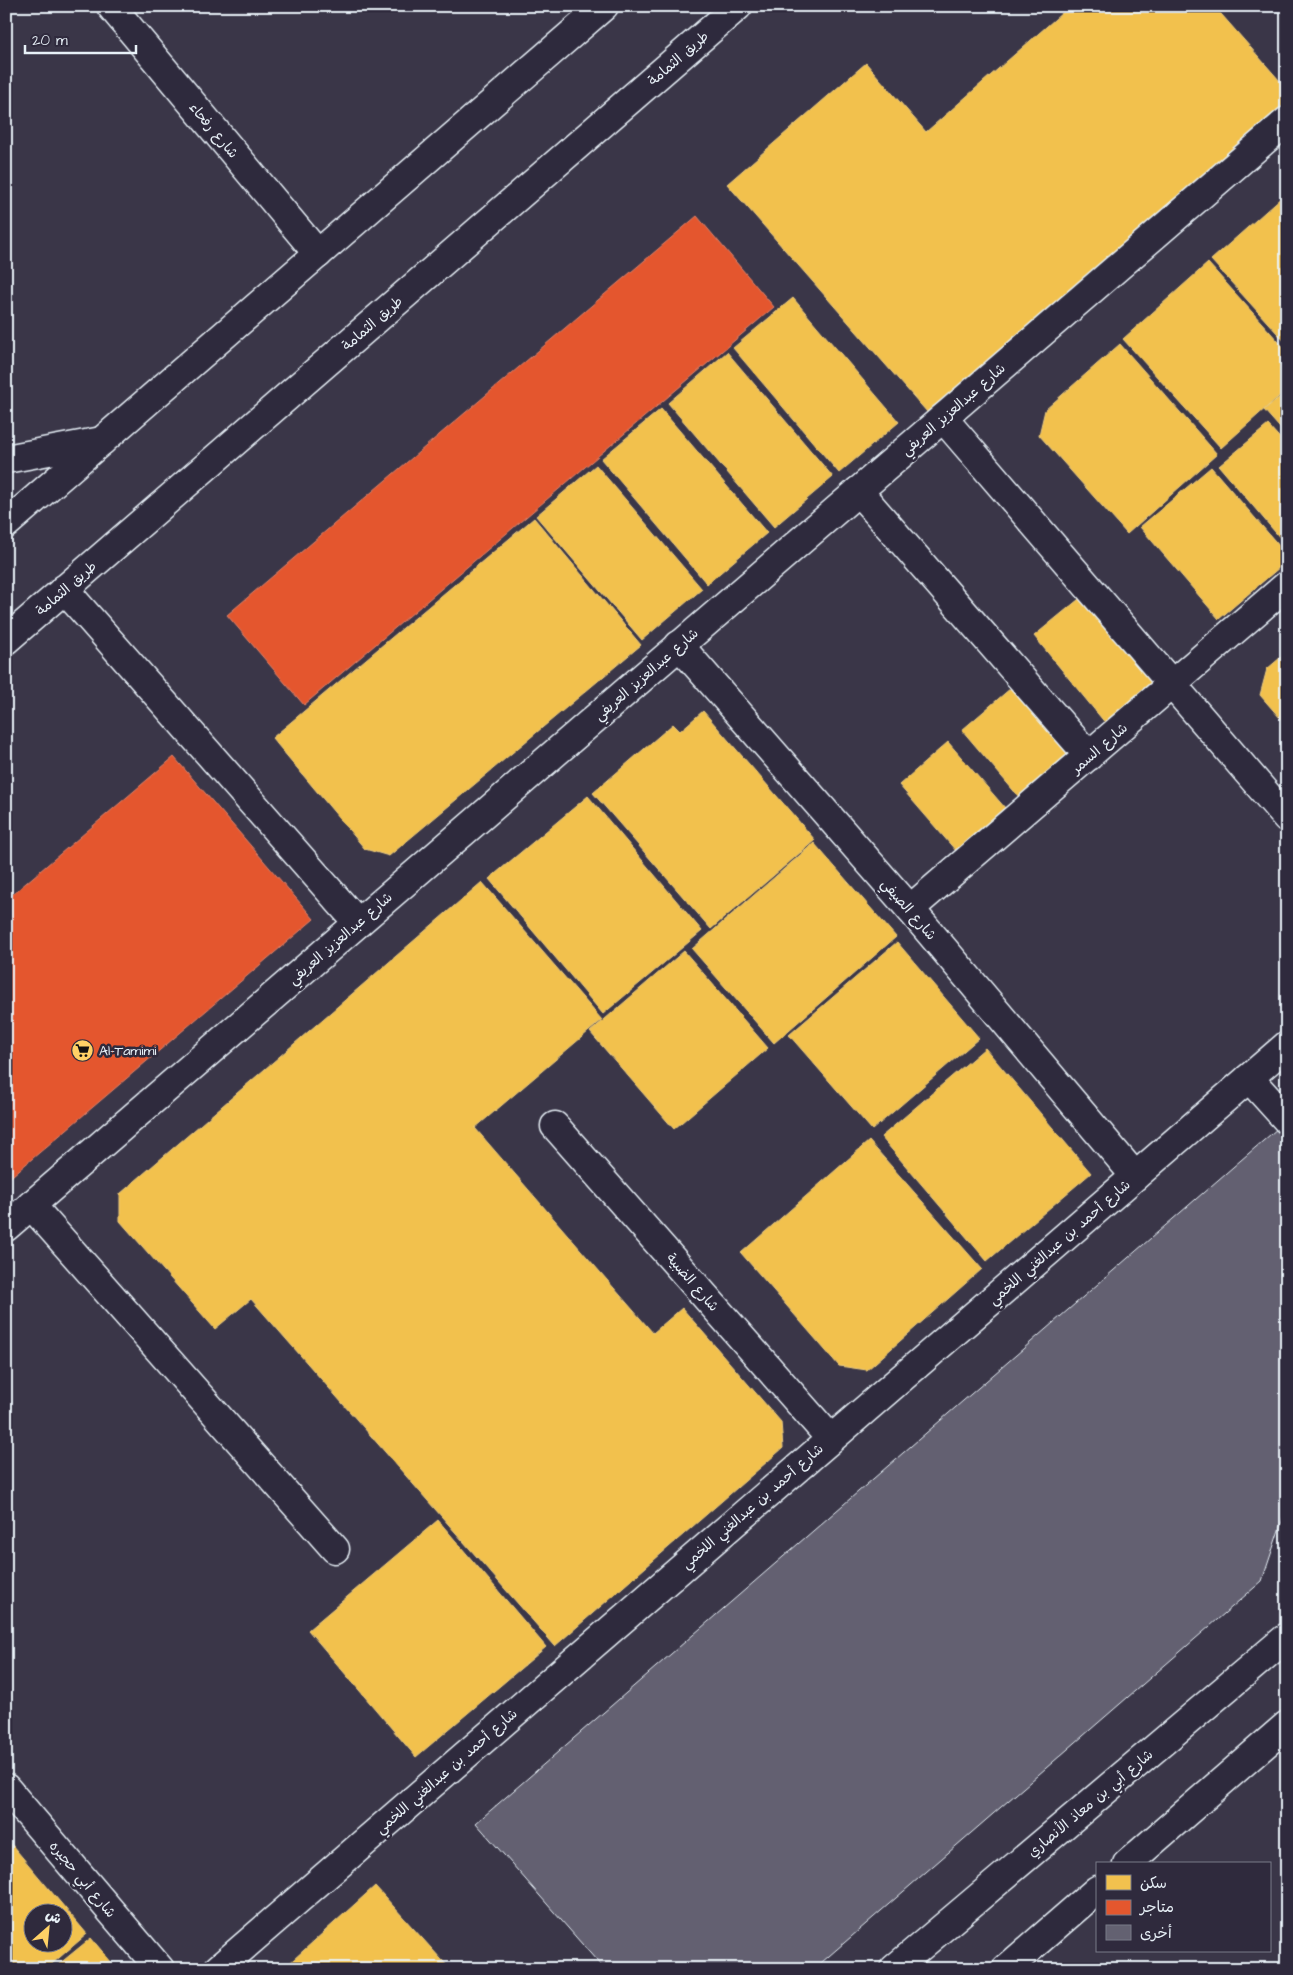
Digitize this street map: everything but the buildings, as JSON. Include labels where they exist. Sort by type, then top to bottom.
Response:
[{"type":"street","name":"شارع رفحاء","points":[[111,6],[318,254]]},
{"type":"street","points":[[6,524],[604,6]]},
{"type":"street","name":"طريق الثمامة","points":[[6,640],[738,6]]},
{"type":"street","name":"شارع عبدالعزيز العريفي","points":[[6,1226],[1287,121]]},
{"type":"street","points":[[943,418],[1287,818]]},
{"type":"street","points":[[6,459],[102,441]]},
{"type":"street","points":[[858,491],[1089,756]]},
{"type":"street","name":"شارع السمر","points":[[910,909],[1287,585]]},
{"type":"street","points":[[64,589],[358,923]]},
{"type":"street","name":"شارع الصيفي","points":[[679,645],[910,909],[1135,1176]]},
{"type":"street","name":"شارع أحمد بن عبدالغني اللخمي","points":[[218,1969],[830,1438],[1287,1045]]},
{"type":"street","points":[[1249,1078],[1287,1120]]},
{"type":"street","name":"شارع الضبية","points":[[555,1126],[830,1438]]},
{"type":"street","points":[[31,1205],[335,1549]]},
{"type":"street","name":"شارع أبي بن معاذ الأنصاري","points":[[894,1969],[1287,1637]]},
{"type":"street","points":[[1129,1862],[1287,1725]]},
{"type":"street","name":"شارع أبي حجيره","points":[[6,1788],[160,1969]]},
{"type":"street","points":[[1006,1969],[1096,1891]]},
{"type":"place","name":"Al-Tamimi","points":[[83,1050]]}]
